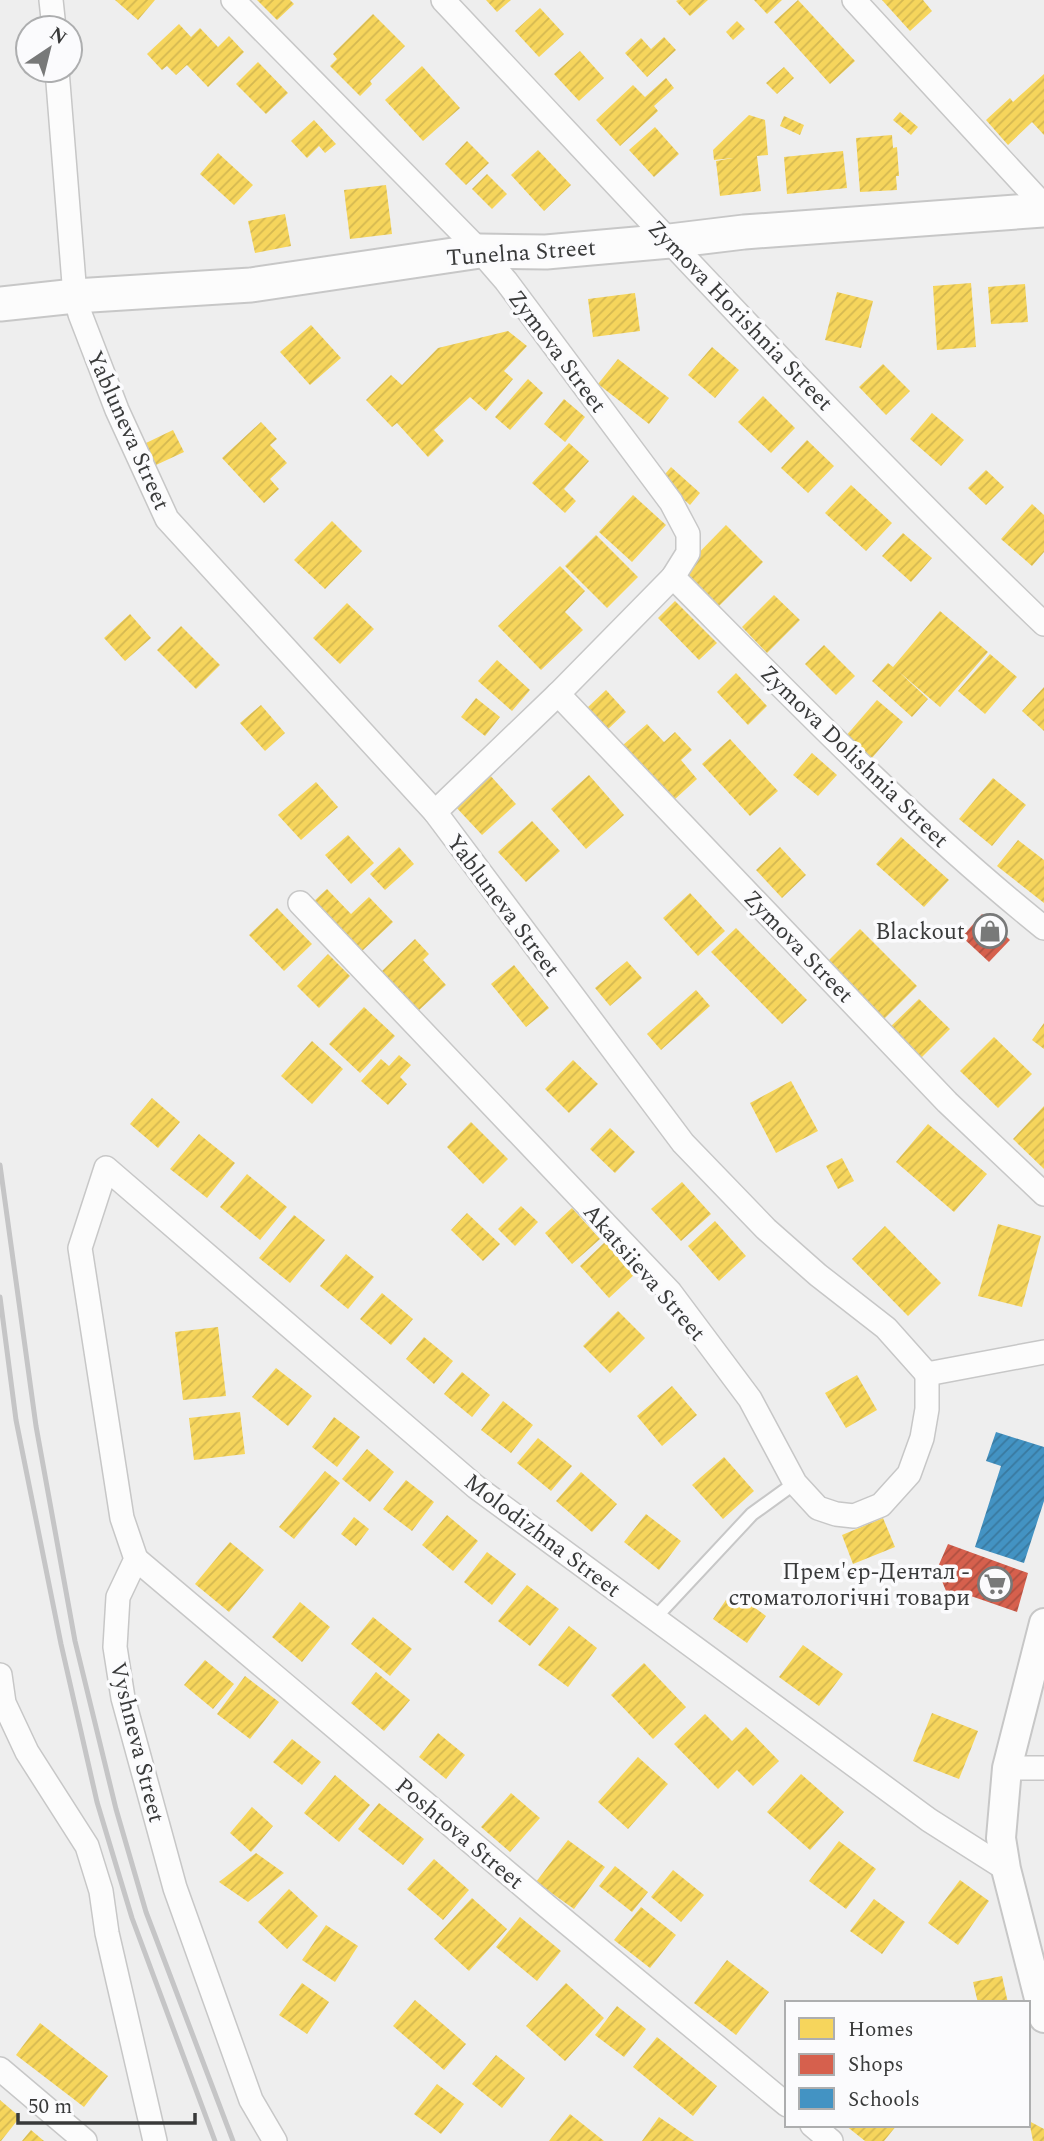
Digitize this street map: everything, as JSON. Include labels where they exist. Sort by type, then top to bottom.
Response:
[{"type":"main road","name":"Tunelna Street","points":[[0,304],[75,296],[251,285],[480,251],[545,252],[670,242],[744,232],[1044,208]]},
{"type":"street","name":"Zymova Street","points":[[233,0],[480,251],[506,281],[671,502],[688,534],[688,553],[673,577],[558,694],[435,812]]},
{"type":"street","name":"Zymova Horishnia Street","points":[[443,0],[670,242],[962,544],[1044,624]]},
{"type":"street","points":[[854,0],[1044,208]]},
{"type":"street","name":"Yabluneva Street","points":[[58,84],[75,296],[117,410],[167,519],[435,812],[683,1143],[766,1229],[818,1275],[886,1328],[927,1374]]},
{"type":"street","name":"Zymova Dolishnia Street","points":[[673,577],[825,731],[955,852],[1044,928]]},
{"type":"street","name":"Zymova Street","points":[[558,694],[947,1102],[1044,1194]]},
{"type":"street","name":"Akatsiieva Street","points":[[300,903],[670,1292],[750,1399],[794,1483],[818,1508],[854,1516],[881,1505],[909,1474],[923,1429],[927,1374]]},
{"type":"street","name":"Molodizhna Street","points":[[136,1559],[121,1518],[80,1248],[106,1168],[476,1487],[929,1820],[1006,1869]]},
{"type":"street","points":[[927,1374],[1044,1352]]},
{"type":"street","name":"Poshtova Street","points":[[136,1559],[785,2103]]},
{"type":"street","name":"Vyshneva Street","points":[[136,1559],[118,1597],[116,1647],[123,1698],[175,1888],[251,2100],[275,2141]]},
{"type":"street","points":[[1044,1623],[1031,1665],[1007,1768],[1001,1838],[1006,1869],[1044,2018]]},
{"type":"street","points":[[0,1675],[4,1703],[27,1752],[87,1846],[101,1891],[107,1933],[155,2141]]},
{"type":"street","points":[[1007,1768],[1044,1768]]},
{"type":"street","points":[[0,2069],[85,2141]]},
{"type":"street","points":[[814,2127],[831,2141]]},
{"type":"lane","points":[[654,1619],[752,1514],[794,1483]]},
{"type":"building: Homes","points":[[115,0],[155,0],[138,20]]},
{"type":"building: Homes","points":[[257,0],[290,0],[294,4],[277,20]]},
{"type":"building: Homes","points":[[486,0],[511,0],[497,12]]},
{"type":"building: Homes","points":[[708,0],[690,16],[676,1]]},
{"type":"building: Homes","points":[[754,0],[782,0],[767,14]]},
{"type":"building: Homes","points":[[798,0],[855,61],[830,84],[774,22]]},
{"type":"building: Homes","points":[[882,0],[923,0],[932,11],[910,31]]},
{"type":"building: Homes","points":[[540,8],[564,34],[539,57],[515,31]]},
{"type":"building: Homes","points":[[373,14],[405,46],[370,81],[372,84],[360,96],[330,66],[337,59],[333,54]]},
{"type":"building: Homes","points":[[737,21],[745,29],[733,40],[726,32]]},
{"type":"building: Homes","points":[[179,24],[191,37],[200,28],[218,47],[229,36],[244,52],[208,87],[187,65],[176,75],[167,66],[162,70],[147,54]]},
{"type":"building: Homes","points":[[664,37],[676,50],[647,77],[625,53],[641,38],[651,49]]},
{"type":"building: Homes","points":[[580,51],[604,78],[579,101],[554,74]]},
{"type":"building: Homes","points":[[258,62],[288,93],[266,114],[236,84]]},
{"type":"building: Homes","points":[[422,66],[460,108],[423,141],[385,100]]},
{"type":"building: Homes","points":[[784,67],[794,78],[777,94],[766,83]]},
{"type":"building: Homes","points":[[1044,74],[1044,135],[1032,122],[1008,145],[986,120],[1010,98],[1013,102]]},
{"type":"building: Homes","points":[[666,78],[674,88],[654,106],[658,111],[620,146],[596,120],[633,85],[645,97]]},
{"type":"building: Homes","points":[[900,112],[918,127],[911,135],[893,120]]},
{"type":"building: Homes","points":[[749,115],[765,120],[768,155],[757,156],[761,191],[720,196],[716,161],[733,158],[714,160],[713,150]]},
{"type":"building: Homes","points":[[784,116],[804,125],[800,135],[780,126]]},
{"type":"building: Homes","points":[[314,120],[336,144],[325,153],[319,146],[307,158],[291,141]]},
{"type":"building: Homes","points":[[655,127],[679,154],[654,177],[629,150]]},
{"type":"building: Homes","points":[[892,135],[893,148],[897,147],[897,190],[860,192],[856,138]]},
{"type":"building: Homes","points":[[467,141],[489,163],[466,185],[445,164]]},
{"type":"building: Homes","points":[[538,150],[571,185],[544,211],[511,175]]},
{"type":"building: Homes","points":[[843,151],[847,188],[787,194],[784,157]]},
{"type":"building: Homes","points":[[218,153],[253,185],[234,205],[200,174]]},
{"type":"building: Homes","points":[[487,174],[507,194],[492,209],[472,189]]},
{"type":"building: Homes","points":[[386,185],[392,234],[350,239],[344,190]]},
{"type":"building: Homes","points":[[285,214],[291,246],[255,253],[248,221]]},
{"type":"building: Homes","points":[[971,283],[976,347],[937,350],[933,286]]},
{"type":"building: Homes","points":[[1025,284],[1028,322],[991,324],[988,287]]},
{"type":"building: Homes","points":[[837,292],[873,301],[861,348],[825,340]]},
{"type":"building: Homes","points":[[635,293],[640,331],[593,337],[588,299]]},
{"type":"building: Homes","points":[[311,325],[341,358],[310,385],[280,352]]},
{"type":"building: Homes","points":[[508,331],[527,346],[504,371],[513,379],[486,411],[470,397],[434,430],[444,441],[428,457],[397,423],[392,427],[366,400],[391,375],[402,385],[438,348]]},
{"type":"building: Homes","points":[[712,347],[739,370],[715,398],[688,375]]},
{"type":"building: Homes","points":[[618,359],[669,398],[649,424],[598,384]]},
{"type":"building: Homes","points":[[883,364],[910,391],[886,415],[859,387]]},
{"type":"building: Homes","points":[[528,379],[543,393],[510,430],[495,417]]},
{"type":"building: Homes","points":[[763,396],[795,428],[771,453],[738,422]]},
{"type":"building: Homes","points":[[564,399],[585,417],[565,442],[544,424]]},
{"type":"building: Homes","points":[[932,413],[964,440],[941,466],[910,439]]},
{"type":"building: Homes","points":[[261,422],[277,439],[270,445],[287,463],[270,479],[279,489],[264,503],[222,458]]},
{"type":"building: Homes","points":[[173,430],[184,452],[156,465],[146,443]]},
{"type":"building: Homes","points":[[807,440],[834,466],[808,493],[781,468]]},
{"type":"building: Homes","points":[[569,443],[589,461],[564,489],[576,501],[565,513],[532,483]]},
{"type":"building: Homes","points":[[671,467],[700,493],[690,505],[661,479]]},
{"type":"building: Homes","points":[[986,470],[1004,487],[986,505],[968,488]]},
{"type":"building: Homes","points":[[851,485],[892,523],[866,551],[825,513]]},
{"type":"building: Homes","points":[[633,495],[666,525],[632,562],[599,532]]},
{"type":"building: Homes","points":[[1032,504],[1044,515],[1044,552],[1032,566],[1001,539]]},
{"type":"building: Homes","points":[[332,521],[362,551],[325,589],[294,560]]},
{"type":"building: Homes","points":[[726,525],[763,562],[718,607],[682,570]]},
{"type":"building: Homes","points":[[903,533],[932,558],[911,582],[882,556]]},
{"type":"building: Homes","points":[[596,535],[638,577],[607,608],[565,566]]},
{"type":"building: Homes","points":[[560,566],[585,591],[565,612],[583,630],[541,670],[498,626]]},
{"type":"building: Homes","points":[[774,595],[800,620],[767,653],[742,627]]},
{"type":"building: Homes","points":[[675,601],[717,643],[699,660],[658,618]]},
{"type":"building: Homes","points":[[347,603],[374,629],[340,664],[313,638]]},
{"type":"building: Homes","points":[[940,611],[988,652],[940,707],[898,671],[928,699],[912,717],[872,681],[888,663],[893,667]]},
{"type":"building: Homes","points":[[130,614],[151,638],[125,661],[104,638]]},
{"type":"building: Homes","points":[[181,626],[220,665],[196,689],[157,650]]},
{"type":"building: Homes","points":[[824,645],[855,676],[836,695],[805,664]]},
{"type":"building: Homes","points":[[990,654],[1017,677],[985,714],[958,691]]},
{"type":"building: Homes","points":[[497,660],[530,690],[512,711],[478,681]]},
{"type":"building: Homes","points":[[736,673],[767,706],[748,725],[717,692]]},
{"type":"building: Homes","points":[[1044,687],[1044,731],[1022,711]]},
{"type":"building: Homes","points":[[606,690],[626,712],[607,730],[587,708]]},
{"type":"building: Homes","points":[[476,698],[500,717],[485,736],[461,717]]},
{"type":"building: Homes","points":[[877,700],[903,722],[871,759],[845,737]]},
{"type":"building: Homes","points":[[261,705],[285,733],[265,751],[240,723]]},
{"type":"building: Homes","points":[[647,724],[664,742],[675,732],[692,750],[681,760],[697,779],[674,800],[623,745]]},
{"type":"building: Homes","points":[[730,739],[778,791],[750,816],[702,764]]},
{"type":"building: Homes","points":[[812,753],[837,775],[818,796],[793,775]]},
{"type":"building: Homes","points":[[488,773],[516,804],[482,835],[454,805]]},
{"type":"building: Homes","points":[[589,775],[624,815],[586,849],[551,809]]},
{"type":"building: Homes","points":[[993,778],[1026,805],[992,846],[959,819]]},
{"type":"building: Homes","points":[[316,782],[338,807],[301,840],[278,815]]},
{"type":"building: Homes","points":[[532,821],[560,851],[526,882],[498,852]]},
{"type":"building: Homes","points":[[348,835],[374,863],[351,884],[325,855]]},
{"type":"building: Homes","points":[[901,837],[949,880],[924,907],[876,864]]},
{"type":"building: Homes","points":[[1018,840],[1044,860],[1044,903],[997,866]]},
{"type":"building: Homes","points":[[399,847],[414,864],[385,890],[370,874]]},
{"type":"building: Homes","points":[[780,847],[806,875],[782,898],[756,870]]},
{"type":"building: Homes","points":[[327,889],[351,914],[369,897],[393,922],[361,952],[313,902]]},
{"type":"building: Homes","points":[[690,893],[725,931],[698,956],[663,918]]},
{"type":"building: Homes","points":[[277,908],[312,944],[284,971],[249,935]]},
{"type":"building: Homes","points":[[736,928],[807,1000],[782,1024],[711,952]]},
{"type":"building: Homes","points":[[860,929],[917,986],[883,1020],[826,963]]},
{"type":"building: Homes","points":[[415,939],[429,954],[423,960],[446,985],[418,1011],[381,972]]},
{"type":"building: Homes","points":[[328,954],[350,976],[319,1008],[297,986]]},
{"type":"building: Homes","points":[[627,961],[642,978],[610,1006],[595,988]]},
{"type":"building: Homes","points":[[514,965],[549,1008],[526,1027],[491,984]]},
{"type":"building: Homes","points":[[696,990],[710,1006],[661,1050],[647,1034]]},
{"type":"building: Homes","points":[[919,999],[950,1029],[917,1062],[886,1031]]},
{"type":"building: Homes","points":[[364,1007],[395,1036],[360,1073],[329,1044]]},
{"type":"building: Homes","points":[[1044,1023],[1044,1049],[1032,1040]]},
{"type":"building: Homes","points":[[994,1037],[1032,1074],[998,1108],[960,1071]]},
{"type":"building: Homes","points":[[312,1041],[343,1069],[312,1104],[281,1076]]},
{"type":"building: Homes","points":[[399,1055],[411,1065],[400,1077],[407,1084],[388,1105],[361,1081],[381,1059],[389,1066]]},
{"type":"building: Homes","points":[[573,1060],[598,1084],[569,1113],[545,1089]]},
{"type":"building: Homes","points":[[791,1081],[818,1131],[776,1153],[750,1103]]},
{"type":"building: Homes","points":[[152,1098],[180,1122],[158,1148],[130,1124]]},
{"type":"building: Homes","points":[[1044,1106],[1044,1169],[1013,1139]]},
{"type":"building: Homes","points":[[471,1122],[508,1159],[483,1184],[447,1147]]},
{"type":"building: Homes","points":[[928,1124],[987,1174],[954,1212],[896,1162]]},
{"type":"building: Homes","points":[[610,1128],[635,1152],[615,1173],[590,1149]]},
{"type":"building: Homes","points":[[199,1134],[235,1163],[207,1198],[170,1169]]},
{"type":"building: Homes","points":[[842,1158],[854,1181],[838,1189],[826,1166]]},
{"type":"building: Homes","points":[[247,1174],[287,1207],[260,1240],[220,1207]]},
{"type":"building: Homes","points":[[682,1182],[711,1214],[681,1241],[651,1209]]},
{"type":"building: Homes","points":[[521,1206],[538,1222],[515,1246],[498,1229]]},
{"type":"building: Homes","points":[[572,1208],[600,1239],[572,1264],[545,1233]]},
{"type":"building: Homes","points":[[467,1213],[500,1244],[483,1261],[451,1230]]},
{"type":"building: Homes","points":[[294,1215],[325,1240],[290,1283],[259,1258]]},
{"type":"building: Homes","points":[[715,1221],[746,1256],[719,1281],[688,1246]]},
{"type":"building: Homes","points":[[998,1224],[1041,1236],[1022,1307],[978,1296]]},
{"type":"building: Homes","points":[[885,1226],[941,1283],[908,1316],[852,1259]]},
{"type":"building: Homes","points":[[606,1241],[636,1273],[609,1298],[580,1266]]},
{"type":"building: Homes","points":[[346,1254],[374,1277],[348,1309],[320,1286]]},
{"type":"building: Homes","points":[[382,1293],[413,1319],[391,1345],[360,1319]]},
{"type":"building: Homes","points":[[618,1311],[645,1338],[610,1373],[583,1346]]},
{"type":"building: Homes","points":[[218,1327],[226,1396],[183,1400],[175,1332]]},
{"type":"building: Homes","points":[[424,1337],[453,1361],[434,1384],[406,1359]]},
{"type":"building: Homes","points":[[276,1368],[312,1396],[288,1426],[252,1397]]},
{"type":"building: Homes","points":[[462,1372],[490,1395],[472,1417],[444,1394]]},
{"type":"building: Homes","points":[[857,1375],[877,1410],[846,1428],[825,1393]]},
{"type":"building: Homes","points":[[672,1386],[697,1415],[662,1446],[637,1416]]},
{"type":"building: Homes","points":[[503,1401],[533,1425],[511,1453],[481,1430]]},
{"type":"building: Homes","points":[[240,1412],[245,1454],[194,1460],[189,1418]]},
{"type":"building: Homes","points":[[334,1417],[360,1437],[337,1467],[312,1447]]},
{"type":"building: Homes","points":[[538,1438],[572,1466],[551,1491],[517,1463]]},
{"type":"building: Homes","points":[[367,1449],[394,1472],[370,1502],[342,1479]]},
{"type":"building: Homes","points":[[724,1457],[754,1491],[723,1519],[692,1485]]},
{"type":"building: Homes","points":[[325,1471],[340,1483],[294,1539],[279,1527]]},
{"type":"building: Homes","points":[[581,1472],[617,1504],[592,1532],[556,1501]]},
{"type":"building: Homes","points":[[406,1480],[434,1502],[412,1531],[383,1509]]},
{"type":"building: Homes","points":[[646,1514],[681,1541],[659,1570],[624,1542]]},
{"type":"building: Homes","points":[[447,1515],[478,1541],[453,1571],[422,1545]]},
{"type":"building: Homes","points":[[354,1517],[369,1529],[356,1546],[341,1534]]},
{"type":"building: Homes","points":[[883,1518],[895,1547],[853,1564],[842,1535]]},
{"type":"building: Homes","points":[[230,1542],[264,1570],[229,1612],[195,1584]]},
{"type":"building: Homes","points":[[487,1552],[516,1574],[492,1605],[464,1582]]},
{"type":"building: Homes","points":[[527,1585],[559,1609],[530,1646],[498,1621]]},
{"type":"building: Homes","points":[[732,1591],[766,1616],[747,1643],[713,1619]]},
{"type":"building: Homes","points":[[300,1602],[330,1627],[302,1662],[272,1637]]},
{"type":"building: Homes","points":[[373,1617],[412,1649],[390,1676],[351,1644]]},
{"type":"building: Homes","points":[[569,1626],[597,1648],[568,1687],[538,1665]]},
{"type":"building: Homes","points":[[803,1645],[843,1674],[819,1706],[779,1677]]},
{"type":"building: Homes","points":[[205,1660],[234,1684],[213,1709],[184,1685]]},
{"type":"building: Homes","points":[[644,1663],[686,1707],[653,1739],[611,1695]]},
{"type":"building: Homes","points":[[376,1672],[410,1700],[384,1731],[351,1703]]},
{"type":"building: Homes","points":[[245,1676],[279,1702],[250,1739],[217,1714]]},
{"type":"building: Homes","points":[[932,1713],[978,1731],[959,1779],[913,1761]]},
{"type":"building: Homes","points":[[705,1714],[732,1741],[746,1727],[779,1761],[753,1786],[737,1770],[718,1789],[674,1744]]},
{"type":"building: Homes","points":[[438,1733],[465,1755],[446,1779],[419,1757]]},
{"type":"building: Homes","points":[[292,1739],[321,1762],[302,1785],[273,1762]]},
{"type":"building: Homes","points":[[638,1757],[668,1784],[628,1829],[598,1802]]},
{"type":"building: Homes","points":[[801,1774],[844,1812],[810,1850],[767,1812]]},
{"type":"building: Homes","points":[[335,1775],[370,1805],[339,1842],[304,1813]]},
{"type":"building: Homes","points":[[511,1793],[540,1818],[510,1852],[481,1827]]},
{"type":"building: Homes","points":[[379,1803],[424,1839],[403,1865],[358,1829]]},
{"type":"building: Homes","points":[[252,1807],[273,1826],[251,1852],[230,1833]]},
{"type":"building: Homes","points":[[568,1840],[605,1867],[574,1909],[536,1882]]},
{"type":"building: Homes","points":[[839,1841],[876,1869],[846,1909],[809,1881]]},
{"type":"building: Homes","points":[[256,1853],[284,1873],[248,1902],[219,1882]]},
{"type":"building: Homes","points":[[434,1859],[469,1890],[443,1920],[407,1889]]},
{"type":"building: Homes","points":[[615,1866],[648,1892],[632,1912],[599,1886]]},
{"type":"building: Homes","points":[[673,1870],[704,1895],[681,1922],[651,1897]]},
{"type":"building: Homes","points":[[960,1880],[989,1901],[958,1945],[928,1923]]},
{"type":"building: Homes","points":[[289,1889],[318,1916],[287,1949],[258,1922]]},
{"type":"building: Homes","points":[[472,1898],[507,1929],[469,1971],[434,1939]]},
{"type":"building: Homes","points":[[874,1899],[905,1922],[882,1954],[850,1931]]},
{"type":"building: Homes","points":[[641,1907],[676,1935],[650,1968],[614,1940]]},
{"type":"building: Homes","points":[[520,1917],[561,1951],[537,1981],[496,1947]]},
{"type":"building: Homes","points":[[326,1925],[358,1946],[335,1982],[302,1960]]},
{"type":"building: Homes","points":[[727,1960],[769,1992],[736,2035],[694,2003]]},
{"type":"building: Homes","points":[[1002,1976],[1008,2001],[978,2001],[973,1982]]},
{"type":"building: Homes","points":[[302,1983],[329,2002],[307,2034],[279,2015]]},
{"type":"building: Homes","points":[[566,1983],[604,2018],[565,2061],[526,2026]]},
{"type":"building: Homes","points":[[415,2000],[466,2044],[444,2070],[393,2026]]},
{"type":"building: Homes","points":[[617,2006],[646,2029],[624,2057],[595,2035]]},
{"type":"building: Homes","points":[[40,2023],[108,2076],[84,2107],[16,2055]]},
{"type":"building: Homes","points":[[657,2037],[717,2086],[693,2116],[633,2067]]},
{"type":"building: Homes","points":[[496,2055],[525,2078],[502,2108],[472,2084]]},
{"type":"building: Homes","points":[[437,2084],[464,2104],[441,2134],[414,2114]]},
{"type":"building: Homes","points":[[0,2100],[20,2117],[1,2141],[0,2141]]},
{"type":"building: Homes","points":[[570,2114],[604,2141],[549,2141]]},
{"type":"building: Homes","points":[[659,2117],[694,2141],[642,2141]]},
{"type":"building: Homes","points":[[1030,2122],[1044,2129],[1044,2141],[1033,2141]]},
{"type":"building: Homes","points":[[848,2127],[895,2127],[884,2141],[865,2141]]},
{"type":"building: Homes","points":[[31,2130],[44,2141],[22,2141]]},
{"type":"building: Shops","points":[[982,914],[1010,940],[989,962],[962,937]]},
{"type":"building: Shops","points":[[948,1544],[1028,1573],[1017,1612],[968,1595],[965,1607],[951,1603],[937,1569]]},
{"type":"building: Schools","points":[[996,1432],[1044,1447],[1044,1501],[1024,1563],[975,1547],[1001,1466],[986,1461]]},
{"type":"railway","points":[[0,1165],[36,1426],[75,1641],[116,1809],[146,1912],[233,2141]]},
{"type":"railway","points":[[0,1297],[16,1420],[61,1644],[97,1802],[132,1918],[215,2141]]},
{"type":"place","name":"Blackout","points":[[990,931]]},
{"type":"place","name":"Прем'єр-Дентал - стоматологічні товари","points":[[995,1584]]}]
